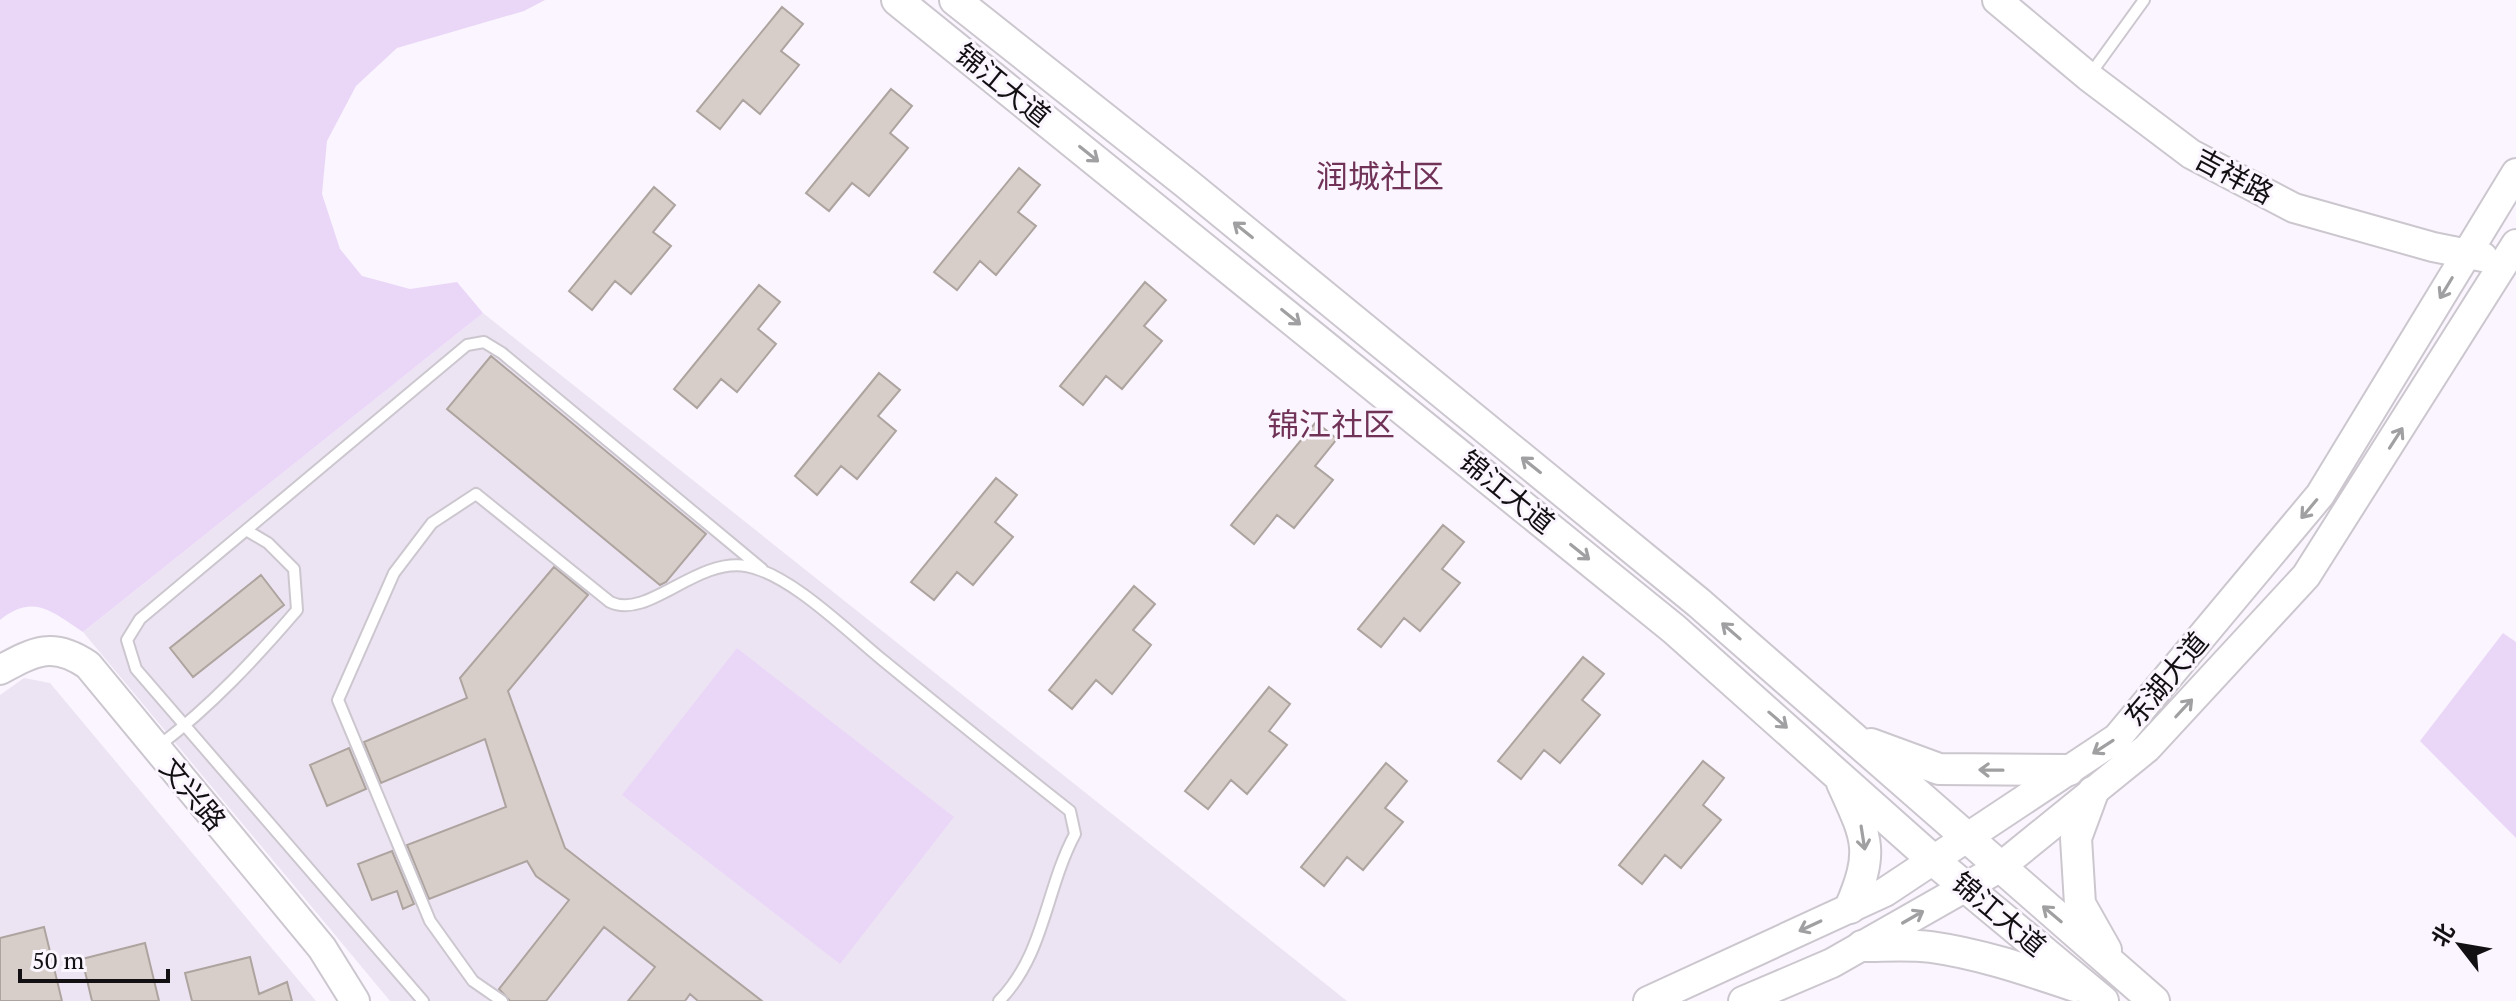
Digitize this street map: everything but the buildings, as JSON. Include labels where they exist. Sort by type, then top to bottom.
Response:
[{"type":"main road","name":"锦江大道","points":[[897,0],[1663,619],[1836,770],[1933,860],[2097,996]]},
{"type":"main road","name":"锦江大道","points":[[955,0],[1186,183],[1601,523],[1855,738],[1999,868],[2154,1001]]},
{"type":"main road","name":"吉祥路","points":[[1997,0],[2089,77],[2191,154],[2294,208],[2467,254],[2513,256]]},
{"type":"main road","name":"东湖大道","points":[[1648,1001],[1885,892],[2117,738],[2320,495],[2516,173]]},
{"type":"main road","name":"东湖大道","points":[[1743,1001],[1832,963],[1999,868],[2147,748],[2306,576],[2513,256]]},
{"type":"main road","name":"文兴路","points":[[0,670],[27,655],[53,649],[72,654],[88,665],[322,948],[355,1001]]},
{"type":"main road","points":[[1855,738],[1939,769],[2069,770]]},
{"type":"main road","points":[[1836,770],[1864,831],[1866,871],[1850,908]]},
{"type":"main road","points":[[2093,792],[2076,838],[2080,904],[2116,969]]},
{"type":"main road","points":[[1862,946],[1928,946],[1966,953],[2002,961],[2097,996]]},
{"type":"lane","points":[[2089,77],[2144,0]]},
{"type":"lane","points":[[423,1001],[136,669],[127,640],[140,619],[467,345],[484,342],[502,353],[764,570],[823,612],[1070,811],[1075,834],[1062,858],[1037,944],[1018,982],[999,1001]]},
{"type":"lane","points":[[502,1001],[473,981],[430,921],[338,700],[394,573],[432,523],[476,494],[610,602],[622,608],[650,601],[687,578],[716,567],[741,566],[764,570]]},
{"type":"lane","points":[[155,749],[246,670],[297,610],[294,569],[268,543],[246,530]]},
{"type":"shaded area","points":[[0,0],[545,0],[524,11],[397,48],[356,86],[327,141],[322,194],[340,249],[362,276],[410,289],[457,282],[483,313],[83,632],[43,608],[23,608],[0,620]]},
{"type":"shaded area","points":[[483,313],[1347,1001],[390,1001],[83,632]]},
{"type":"shaded area","points":[[2503,633],[2516,642],[2516,838],[2420,741]]},
{"type":"shaded area","points":[[737,648],[954,817],[840,964],[622,795]]},
{"type":"shaded area","points":[[24,678],[50,683],[316,1001],[0,1001],[0,695]]},
{"type":"district","name":"润城社区","points":[[1380,177]]},
{"type":"district","name":"锦江社区","points":[[1331,425]]}]
